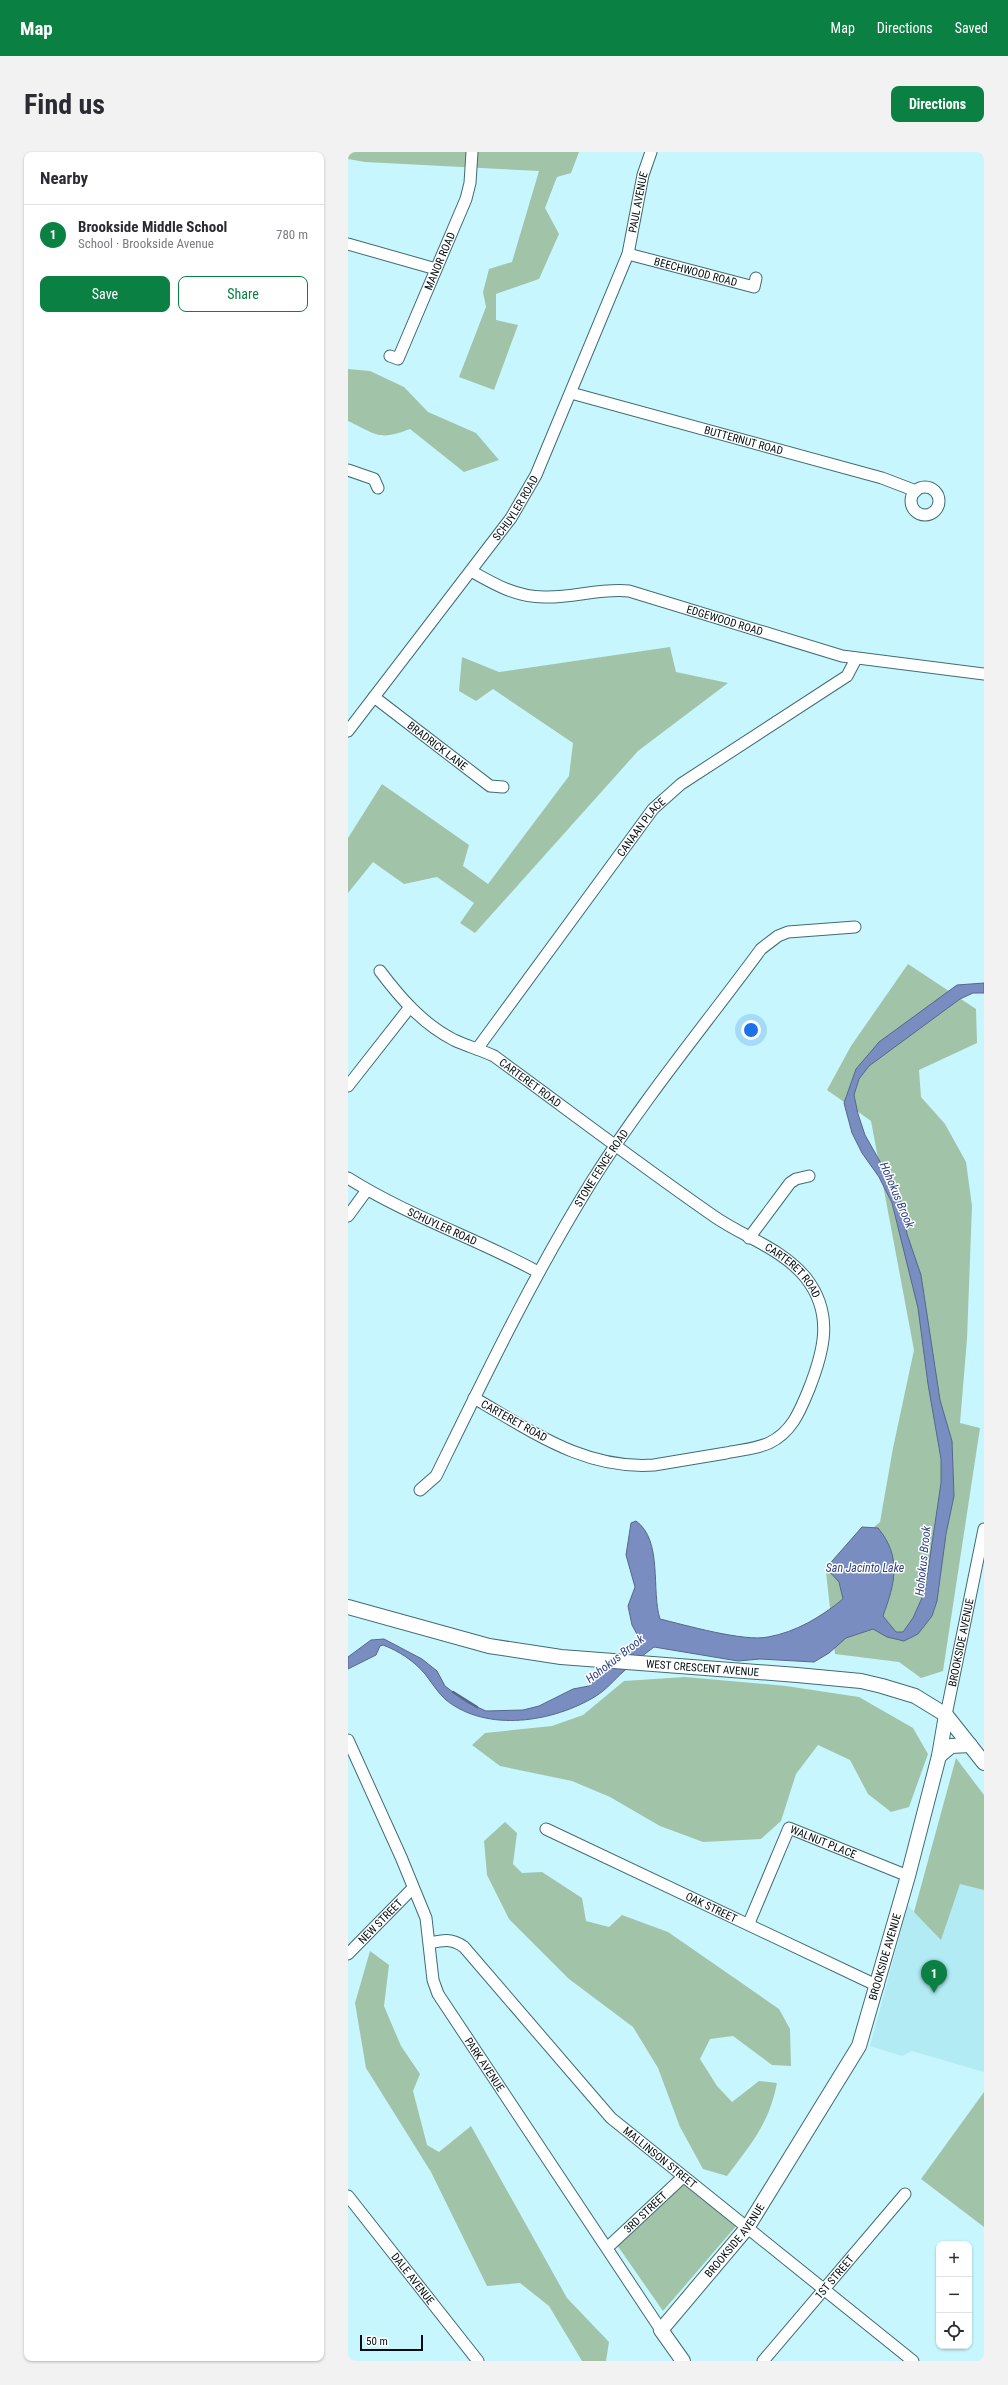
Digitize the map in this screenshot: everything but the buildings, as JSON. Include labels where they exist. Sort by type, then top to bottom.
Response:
[{"type":"main road","name":"WEST CRESCENT AVENUE","points":[[348,1607],[489,1646],[561,1657],[614,1660],[861,1681],[915,1696],[946,1715],[984,1763]]},
{"type":"main road","name":"BROOKSIDE AVENUE","points":[[661,2330],[747,2228],[859,2046],[878,1986],[908,1876],[939,1756],[946,1715]]},
{"type":"main road","points":[[939,1756],[951,1746],[970,1745]]},
{"type":"main road","name":"PARK AVENUE","points":[[661,2330],[683,2361]]},
{"type":"street","name":"MANOR ROAD","points":[[390,356],[398,359],[466,199],[470,183],[472,152]]},
{"type":"street","name":"PAUL AVENUE","points":[[628,254],[642,175],[651,152]]},
{"type":"street","points":[[348,244],[436,269]]},
{"type":"street","name":"BEECHWOOD ROAD","points":[[628,254],[754,287],[756,278]]},
{"type":"street","name":"SCHUYLER ROAD","points":[[348,730],[471,571],[524,497],[570,393],[628,254]]},
{"type":"street","name":"BUTTERNUT ROAD","points":[[570,393],[882,478],[916,491]]},
{"type":"street","points":[[348,470],[374,479],[378,488]]},
{"type":"street","name":"EDGEWOOD ROAD","points":[[471,571],[503,589],[530,596],[555,597],[601,590],[629,591],[856,659],[984,674]]},
{"type":"street","name":"CANAAN PLACE","points":[[477,1049],[653,808],[681,784],[847,676],[852,670],[856,659]]},
{"type":"street","name":"BRADRICK LANE","points":[[374,697],[490,786],[503,787]]},
{"type":"street","name":"STONE FENCE ROAD","points":[[420,1490],[429,1484],[436,1476],[538,1272],[616,1145],[768,942],[788,932],[855,927]]},
{"type":"street","name":"CARTERET ROAD","points":[[380,971],[410,1007],[452,1039],[494,1056],[699,1206],[796,1267],[814,1291],[822,1317],[823,1345],[820,1360],[798,1415],[787,1430],[778,1438],[758,1447],[654,1465],[620,1466],[586,1458],[569,1451],[474,1398]]},
{"type":"street","points":[[348,1086],[410,1007]]},
{"type":"street","points":[[749,1238],[790,1183],[796,1178],[809,1176]]},
{"type":"street","name":"SCHUYLER ROAD","points":[[348,1178],[385,1201],[487,1245],[538,1272]]},
{"type":"street","points":[[348,1216],[367,1190]]},
{"type":"street","name":"BROOKSIDE AVENUE","points":[[946,1715],[984,1529]]},
{"type":"street","name":"PARK AVENUE","points":[[348,1740],[426,1918],[433,1980],[438,1994],[608,2247],[661,2330]]},
{"type":"street","name":"WALNUT PLACE","points":[[749,1923],[789,1828],[908,1876]]},
{"type":"street","name":"OAK STREET","points":[[546,1829],[749,1923],[878,1986]]},
{"type":"street","name":"NEW STREET","points":[[348,1954],[413,1888]]},
{"type":"street","name":"MALLINSON STREET","points":[[430,1943],[449,1940],[457,1942],[464,1947],[611,2118],[913,2361]]},
{"type":"street","name":"3RD STREET","points":[[608,2247],[683,2177]]},
{"type":"street","name":"1ST STREET","points":[[763,2361],[906,2194]]},
{"type":"street","name":"DALE AVENUE","points":[[348,2196],[478,2361]]},
{"type":"shaded area","points":[[960,1883],[984,1890],[984,2072],[912,2051],[902,2056],[870,2046],[908,1905],[914,1912]]},
{"type":"green space","points":[[348,152],[579,152],[571,173],[557,177],[545,208],[559,234],[539,279],[496,294],[496,320],[518,325],[494,390],[459,377],[486,307],[483,292],[489,269],[512,262],[539,171],[365,162],[348,159]]},
{"type":"green space","points":[[348,369],[370,371],[404,387],[428,412],[476,433],[499,460],[464,472],[410,429],[391,435],[378,435],[348,421]]},
{"type":"green space","points":[[670,647],[676,672],[728,683],[638,751],[475,933],[460,923],[474,903],[437,877],[404,884],[373,862],[348,893],[348,838],[382,784],[469,845],[463,866],[488,884],[569,776],[573,743],[493,689],[476,701],[459,691],[462,657],[499,672]]},
{"type":"green space","points":[[908,964],[976,1009],[977,1043],[919,1070],[921,1097],[945,1124],[966,1162],[972,1206],[967,1339],[960,1423],[980,1428],[943,1671],[921,1678],[899,1662],[835,1654],[826,1572],[826,1568],[880,1522],[893,1448],[914,1350],[871,1121],[827,1090],[851,1046]]},
{"type":"green space","points":[[685,1677],[786,1686],[859,1697],[913,1728],[928,1754],[909,1807],[891,1812],[868,1794],[850,1760],[818,1745],[796,1774],[781,1821],[761,1839],[703,1842],[660,1826],[610,1797],[572,1781],[500,1766],[472,1745],[485,1733],[552,1726],[583,1715],[624,1681]]},
{"type":"green space","points":[[956,1758],[984,1795],[984,1890],[960,1884],[941,1940],[914,1912]]},
{"type":"green space","points":[[505,1822],[517,1833],[513,1864],[522,1873],[542,1872],[582,1898],[586,1921],[609,1927],[622,1915],[668,1932],[779,2009],[790,2029],[791,2066],[772,2065],[733,2036],[710,2039],[700,2059],[717,2086],[732,2102],[759,2081],[777,2083],[774,2097],[764,2122],[758,2133],[727,2176],[703,2169],[680,2127],[658,2068],[633,2027],[569,1979],[509,1919],[487,1875],[484,1841]]},
{"type":"green space","points":[[370,1951],[389,1965],[384,2006],[401,2046],[420,2074],[413,2091],[427,2145],[439,2152],[471,2126],[567,2298],[609,2342],[606,2361],[582,2361],[549,2306],[520,2283],[487,2286],[431,2172],[366,2068],[355,2003]]},
{"type":"green space","points":[[984,2092],[984,2227],[921,2179]]},
{"type":"green space","points":[[682,2182],[737,2225],[663,2311],[617,2245]]},
{"type":"water","name":"San Jacinto Lake","points":[[984,983],[984,993],[973,993],[960,999],[869,1066],[859,1079],[854,1095],[865,1135],[900,1197],[907,1234],[921,1275],[940,1400],[952,1441],[954,1496],[946,1534],[937,1601],[932,1616],[918,1634],[904,1641],[887,1637],[873,1629],[846,1638],[829,1653],[814,1662],[760,1659],[738,1661],[654,1647],[630,1665],[600,1694],[561,1712],[521,1720],[500,1720],[481,1717],[462,1710],[443,1697],[421,1669],[400,1653],[383,1645],[380,1646],[376,1655],[348,1669],[348,1657],[371,1640],[384,1639],[422,1659],[437,1671],[445,1686],[466,1702],[486,1711],[523,1710],[539,1706],[573,1689],[589,1686],[639,1638],[632,1625],[628,1606],[635,1587],[626,1555],[631,1523],[636,1521],[650,1540],[655,1567],[657,1608],[660,1619],[714,1632],[757,1638],[778,1635],[798,1628],[817,1618],[843,1599],[839,1582],[826,1568],[862,1527],[878,1528],[891,1549],[894,1570],[891,1592],[883,1616],[896,1632],[903,1632],[913,1618],[925,1591],[941,1483],[941,1459],[928,1384],[918,1308],[892,1203],[879,1177],[862,1153],[852,1133],[844,1103],[856,1069],[879,1042],[957,985]]},
{"type":"waterway","name":"Hohokus Brook","points":[[453,1692],[477,1707]]},
{"type":"place","name":"Brookside Middle School","points":[[934,1993]]}]
